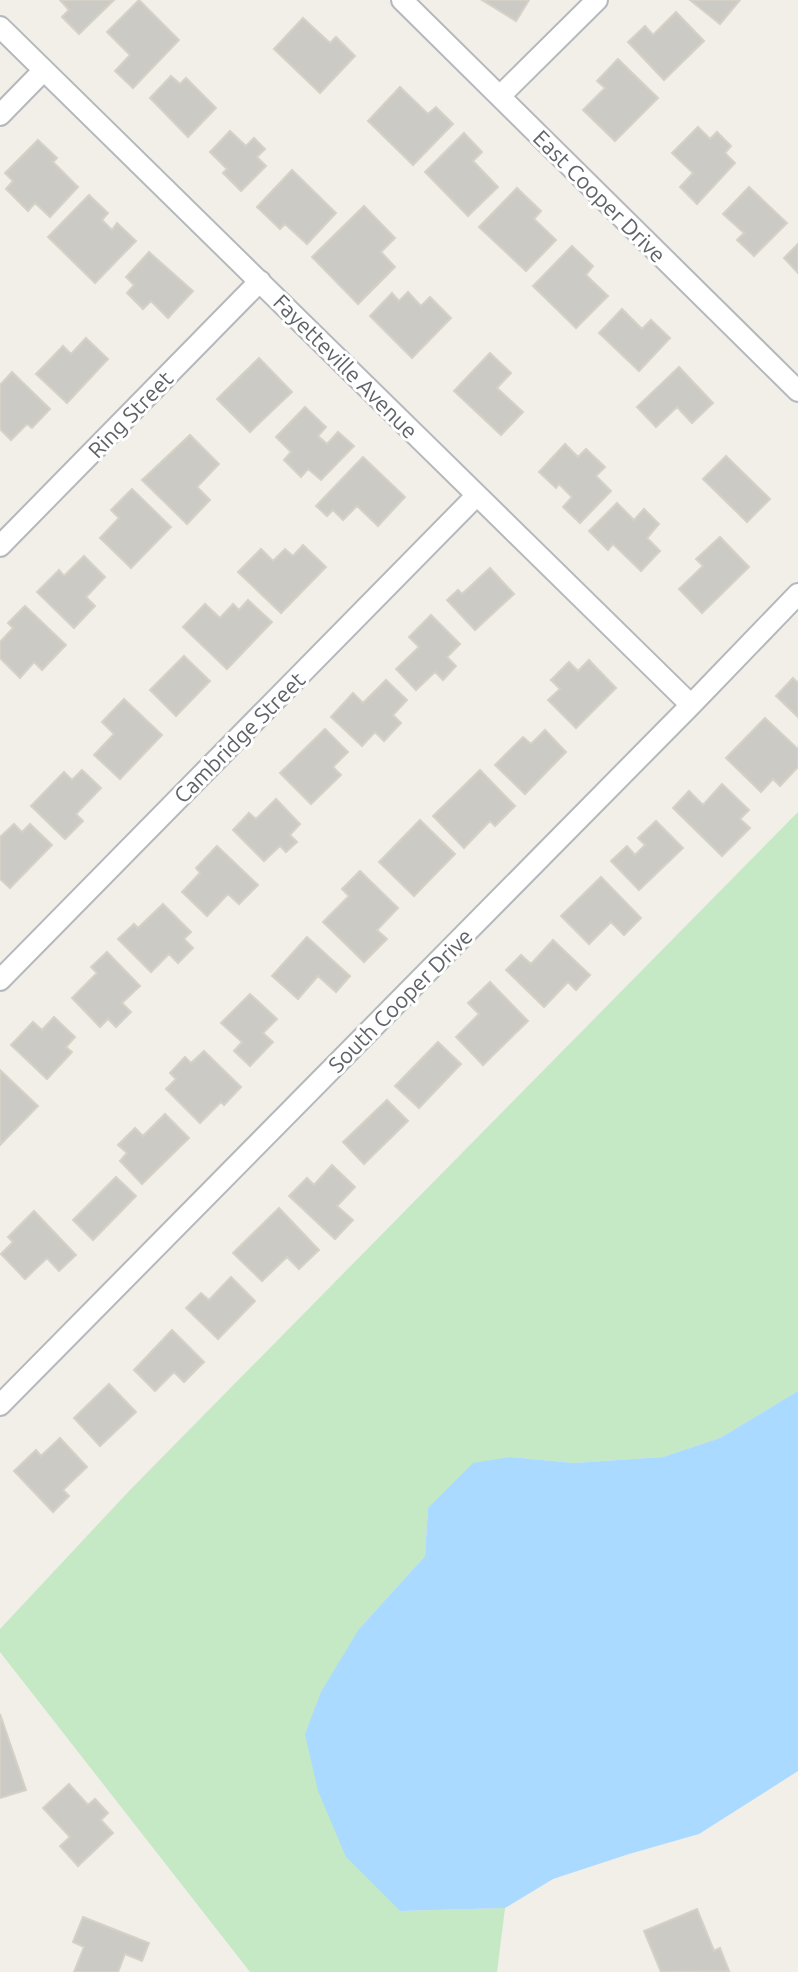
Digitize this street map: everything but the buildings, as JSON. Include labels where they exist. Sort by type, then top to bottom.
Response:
[{"type":"street","name":"East Cooper Drive","points":[[402,0],[798,391]]},
{"type":"street","points":[[500,96],[597,0]]},
{"type":"street","name":"Fayetteville Avenue","points":[[0,27],[691,705]]},
{"type":"street","points":[[0,115],[43,71]]},
{"type":"street","name":"Ring Street","points":[[0,546],[260,281]]},
{"type":"street","name":"Cambridge Street","points":[[0,980],[477,495]]},
{"type":"street","name":"South Cooper Drive","points":[[0,1405],[798,594]]},
{"type":"green space","points":[[798,812],[798,1391],[720,1438],[663,1457],[574,1463],[510,1457],[428,1508],[425,1556],[359,1629],[400,1911],[505,1908],[497,1972],[250,1972],[0,1652],[0,1629],[130,1490]]},
{"type":"water","points":[[798,1391],[798,1771],[699,1834],[553,1879],[505,1908],[400,1911],[346,1857],[318,1791],[305,1734],[321,1692],[359,1629],[425,1556],[428,1508],[473,1463],[510,1457],[574,1463],[663,1457],[720,1438]]}]
